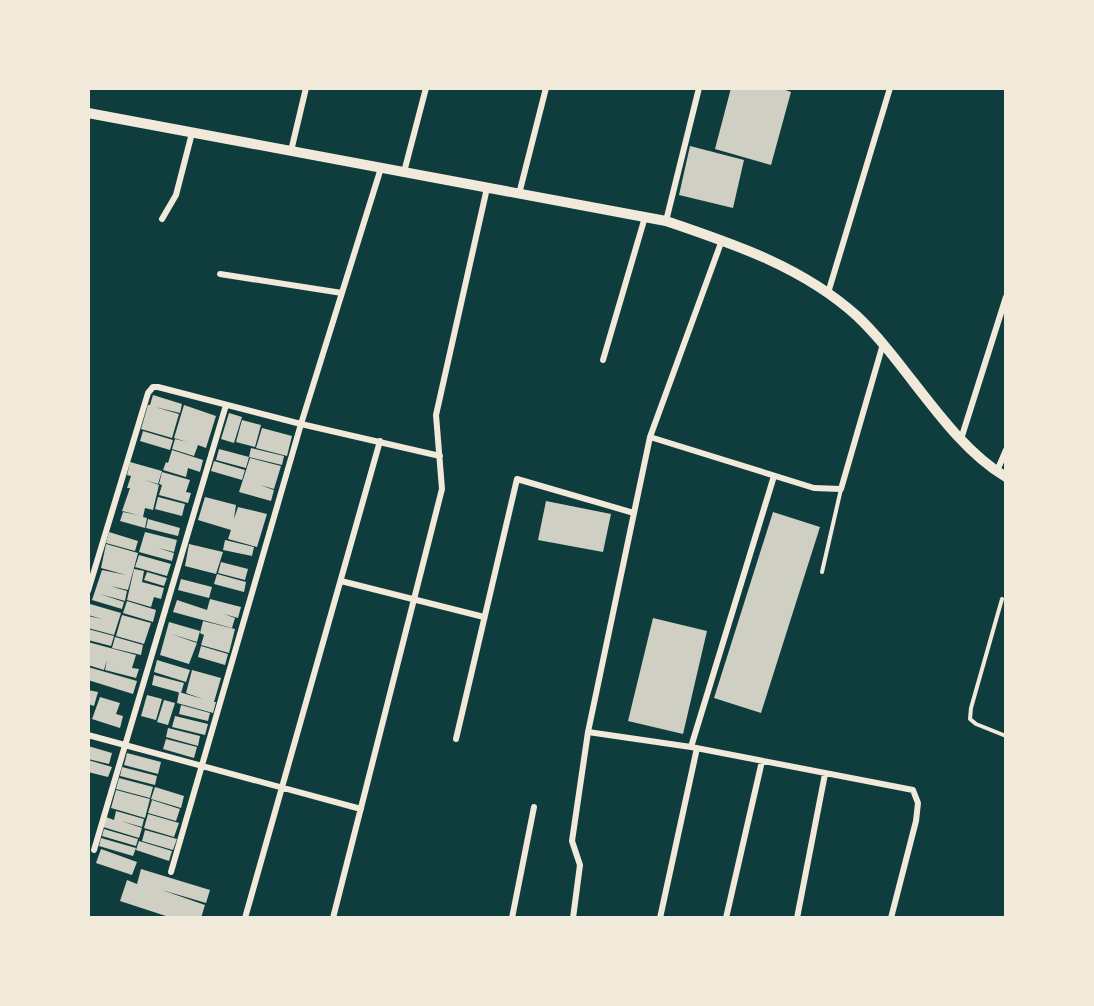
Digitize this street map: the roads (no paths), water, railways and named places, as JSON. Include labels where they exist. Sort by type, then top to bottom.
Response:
[{"type":"street","points":[[291,151],[306,88]]},
{"type":"street","points":[[404,172],[426,88]]},
{"type":"street","points":[[519,194],[546,88]]},
{"type":"street","points":[[666,221],[699,88]]},
{"type":"street","points":[[828,292],[890,88]]},
{"type":"street","points":[[88,113],[666,221],[722,240],[789,268],[828,292],[858,317],[961,439],[1001,474]]},
{"type":"street","points":[[162,219],[176,195],[192,133]]},
{"type":"street","points":[[171,872],[302,424],[381,168]]},
{"type":"street","points":[[333,918],[442,489],[436,415],[487,188]]},
{"type":"street","points":[[603,360],[645,217]]},
{"type":"street","points":[[573,918],[580,865],[572,841],[588,732],[650,437],[722,240]]},
{"type":"street","points":[[220,274],[342,293]]},
{"type":"street","points":[[961,439],[1005,297]]},
{"type":"street","points":[[650,437],[814,488],[841,489],[883,344]]},
{"type":"street","points":[[88,591],[148,393],[153,387],[440,456]]},
{"type":"street","points":[[94,850],[226,405]]},
{"type":"street","points":[[245,918],[380,441]]},
{"type":"street","points":[[1001,474],[1005,450]]},
{"type":"street","points":[[660,918],[694,747],[774,476]]},
{"type":"street","points":[[456,739],[517,479],[634,513]]},
{"type":"street","points":[[341,581],[484,617]]},
{"type":"street","points":[[588,732],[694,747],[913,790],[918,803],[916,821],[891,918]]},
{"type":"street","points":[[88,735],[361,809]]},
{"type":"street","points":[[726,918],[762,761]]},
{"type":"street","points":[[797,918],[825,774]]},
{"type":"street","points":[[512,918],[534,807]]},
{"type":"lane","points":[[822,573],[841,489]]},
{"type":"lane","points":[[1002,599],[971,708],[970,719],[976,724],[1005,736]]}]
